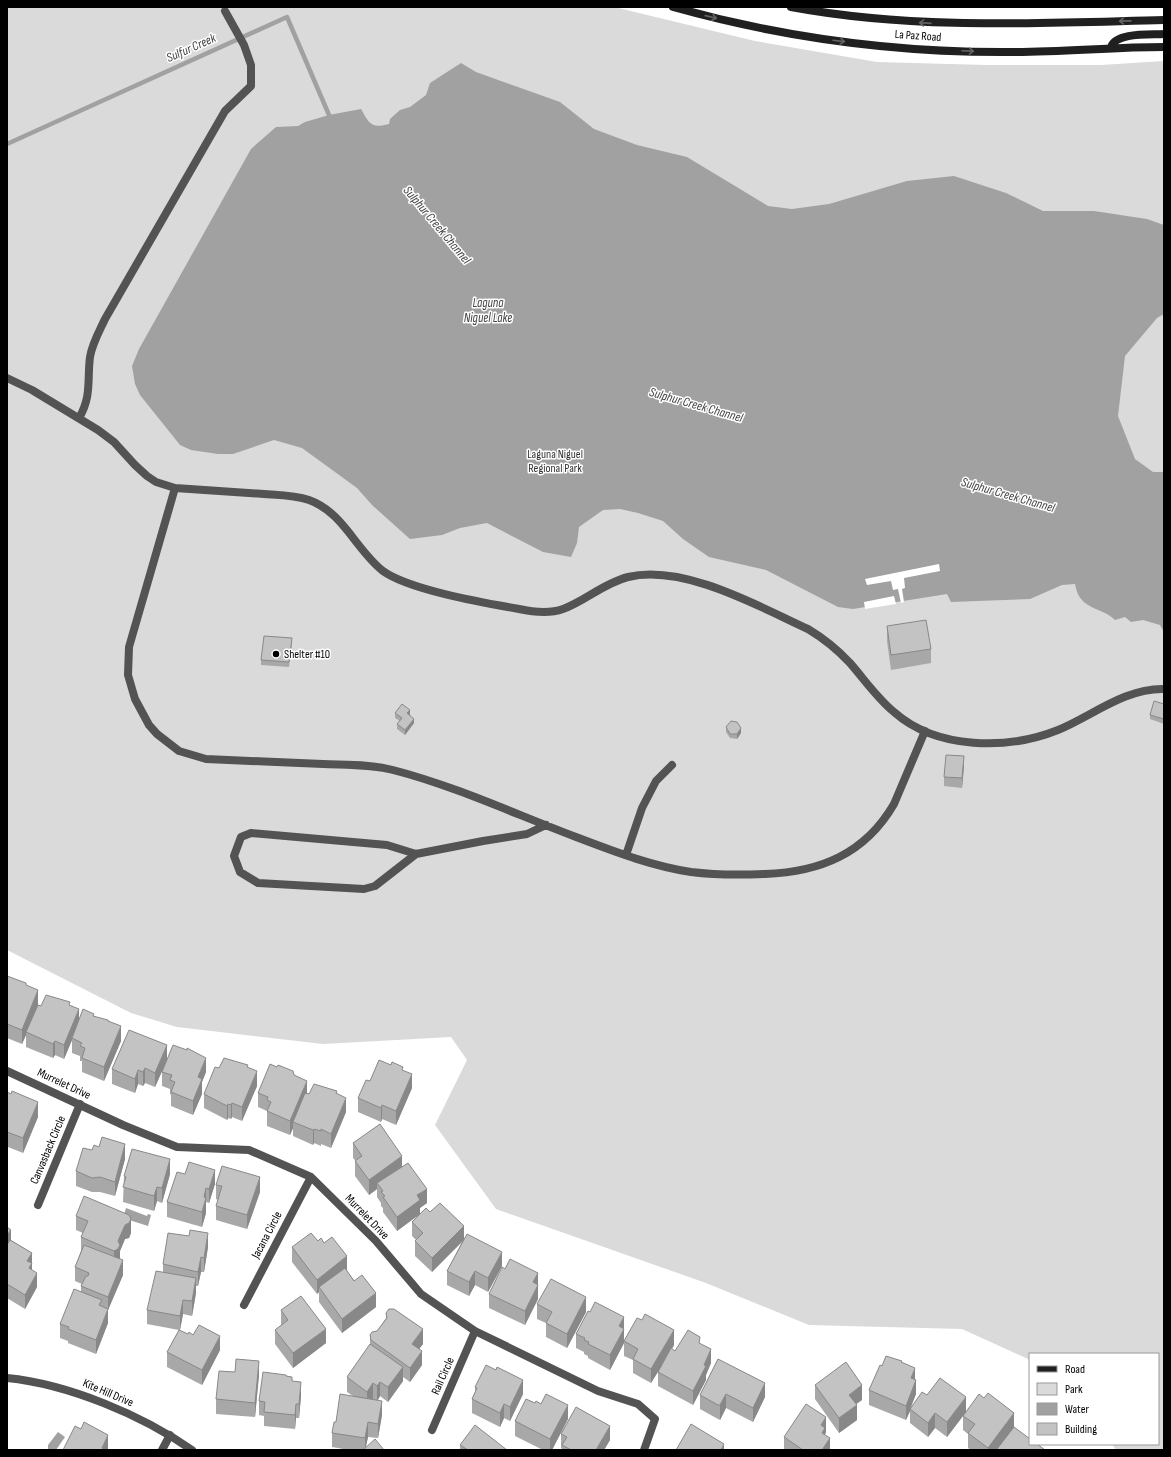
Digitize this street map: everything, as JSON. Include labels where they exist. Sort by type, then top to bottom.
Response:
[{"type":"main road","name":"La Paz Road","points":[[673,7],[755,28],[808,37],[924,49],[1013,52],[1068,51],[1112,47],[1164,47]]},
{"type":"main road","name":"La Paz Road","points":[[792,7],[822,13],[927,23],[993,25],[1164,20]]},
{"type":"main road","points":[[1112,47],[1113,42],[1118,38],[1164,34]]},
{"type":"street","points":[[79,418],[86,404],[88,394],[90,355],[105,319],[225,111],[251,86],[252,65],[244,45],[225,11]]},
{"type":"street","points":[[7,378],[32,390],[79,418],[114,442],[134,466],[156,482],[175,488],[284,495],[309,500],[319,505],[336,518],[376,564],[391,575],[411,584],[439,592],[519,609],[543,612],[562,610],[614,582],[627,577],[662,575],[711,587],[796,623],[819,636],[849,662],[894,713],[913,726],[963,741],[996,743],[1016,742],[1058,730],[1124,697],[1146,690],[1164,689]]},
{"type":"street","points":[[175,488],[129,647],[128,662],[130,686],[149,725],[160,737],[179,751],[206,760],[377,766],[439,785],[626,855],[692,872],[747,875],[785,873],[810,869],[839,859],[863,841],[887,815],[899,793],[925,730]]},
{"type":"street","points":[[626,855],[642,808],[656,781],[672,765]]},
{"type":"street","points":[[416,854],[387,845],[251,833],[241,837],[234,856],[240,872],[258,883],[364,889],[374,886],[416,854],[527,834],[546,825]]},
{"type":"street","name":"Murrelet Drive","points":[[7,1071],[123,1125],[177,1146],[249,1150],[311,1177],[376,1242],[421,1294],[475,1331],[598,1391],[638,1404],[655,1419],[644,1450]]},
{"type":"street","name":"Canvasback Circle","points":[[38,1204],[80,1104]]},
{"type":"street","name":"Jacana Circle","points":[[244,1305],[311,1177]]},
{"type":"street","name":"Rail Circle","points":[[432,1430],[475,1331]]},
{"type":"street","name":"Kite Hill Drive","points":[[7,1378],[22,1379],[82,1394],[170,1435],[192,1450]]},
{"type":"street","points":[[162,1450],[170,1435]]},
{"type":"green space","name":"Laguna Niguel Regional Park","points":[[7,7],[614,7],[755,41],[877,62],[986,65],[1101,65],[1164,61],[1164,1450],[1116,1450],[1113,1445],[1159,1445],[1159,1353],[1029,1353],[1029,1360],[962,1329],[809,1325],[706,1283],[496,1209],[435,1125],[467,1060],[451,1037],[323,1044],[177,1027],[131,1013],[7,950]]},
{"type":"water","name":"Laguna Niguel Lake","points":[[461,63],[476,72],[560,102],[594,129],[637,145],[687,157],[768,206],[792,209],[829,204],[907,181],[954,176],[1006,193],[1043,211],[1094,211],[1147,219],[1164,225],[1164,314],[1157,318],[1125,356],[1118,416],[1135,459],[1153,472],[1164,472],[1164,632],[1160,625],[1143,620],[1131,622],[1125,617],[1115,620],[1107,614],[1086,604],[1078,593],[1075,584],[1062,585],[1030,599],[951,602],[947,594],[853,609],[838,607],[766,570],[709,557],[683,539],[663,521],[620,509],[603,510],[579,527],[577,543],[571,557],[543,552],[487,523],[460,528],[442,535],[410,539],[372,505],[357,488],[302,448],[274,440],[233,454],[218,454],[191,450],[180,445],[140,395],[135,384],[132,366],[139,349],[251,149],[276,127],[298,126],[305,122],[329,115],[361,109],[371,124],[378,126],[389,124],[390,119],[400,110],[410,107],[426,95],[430,83]]},
{"type":"water","points":[[126,1208],[147,1216],[148,1214],[151,1215],[148,1226],[123,1218]]},
{"type":"water","points":[[58,1432],[65,1437],[56,1450],[48,1450],[48,1445]]},
{"type":"pier","points":[[939,564],[940,571],[904,578],[905,588],[902,589],[904,602],[901,603],[898,589],[893,590],[891,581],[867,585],[865,579]]},
{"type":"pier","points":[[894,596],[896,604],[865,609],[864,602]]},
{"type":"building","points":[[926,620],[931,649],[891,655],[887,626]]},
{"type":"building","name":"Shelter #10","points":[[264,636],[292,638],[289,662],[261,660]]},
{"type":"building","points":[[1154,701],[1164,704],[1164,719],[1150,715]]},
{"type":"building","points":[[402,704],[410,710],[407,713],[414,719],[405,730],[397,724],[402,718],[395,713]]},
{"type":"building","points":[[731,721],[737,722],[741,728],[737,734],[730,734],[726,727]]},
{"type":"building","points":[[946,755],[964,756],[962,778],[944,777]]},
{"type":"building","points":[[7,976],[26,983],[26,985],[38,990],[22,1030],[7,1024]]},
{"type":"building","points":[[46,995],[70,1002],[69,1005],[79,1009],[64,1045],[55,1041],[53,1044],[26,1032],[38,1005],[41,1006]]},
{"type":"building","points":[[83,1009],[94,1014],[93,1016],[108,1020],[121,1026],[104,1067],[82,1058],[85,1048],[80,1046],[82,1043],[72,1038]]},
{"type":"building","points":[[129,1030],[167,1045],[155,1073],[145,1068],[143,1072],[138,1070],[135,1079],[112,1069]]},
{"type":"building","points":[[173,1045],[187,1050],[187,1048],[206,1058],[198,1077],[202,1079],[193,1101],[171,1092],[175,1082],[170,1080],[172,1075],[162,1072]]},
{"type":"building","points":[[224,1058],[248,1065],[247,1067],[257,1071],[242,1107],[232,1103],[231,1105],[228,1104],[227,1106],[204,1094],[215,1067],[219,1068]]},
{"type":"building","points":[[379,1060],[391,1065],[392,1062],[403,1067],[402,1070],[412,1074],[396,1111],[382,1105],[381,1108],[358,1098],[366,1080],[370,1081]]},
{"type":"building","points":[[270,1064],[277,1067],[278,1065],[293,1071],[294,1075],[307,1081],[290,1121],[267,1111],[271,1102],[267,1100],[268,1097],[258,1093]]},
{"type":"building","points":[[314,1084],[337,1091],[336,1093],[346,1098],[331,1134],[321,1129],[321,1131],[313,1130],[293,1122],[305,1093],[309,1094]]},
{"type":"building","points":[[12,1091],[38,1102],[23,1138],[7,1132],[7,1092],[11,1094]]},
{"type":"building","points":[[380,1124],[402,1156],[369,1180],[355,1161],[362,1156],[353,1143]]},
{"type":"building","points":[[102,1137],[125,1144],[115,1182],[100,1177],[92,1178],[76,1171],[83,1148],[92,1150],[94,1145],[99,1147]]},
{"type":"building","points":[[132,1149],[170,1159],[162,1188],[157,1187],[154,1196],[123,1187],[126,1177],[124,1176]]},
{"type":"building","points":[[189,1162],[215,1170],[209,1189],[206,1188],[204,1197],[206,1198],[202,1212],[167,1202],[177,1172],[185,1174]]},
{"type":"building","points":[[408,1163],[427,1189],[417,1195],[420,1200],[397,1217],[383,1197],[385,1196],[381,1192],[383,1191],[377,1183]]},
{"type":"building","points":[[222,1166],[260,1177],[247,1215],[216,1206],[222,1186],[216,1185]]},
{"type":"building","points":[[84,1196],[129,1215],[131,1219],[129,1223],[125,1225],[118,1241],[120,1245],[118,1249],[114,1251],[81,1237],[88,1221],[76,1216]]},
{"type":"building","points":[[440,1203],[464,1226],[432,1258],[415,1241],[423,1233],[412,1222],[426,1208],[430,1212]]},
{"type":"building","points":[[7,1227],[11,1230],[7,1235]]},
{"type":"building","points":[[190,1230],[208,1233],[204,1258],[201,1257],[198,1272],[163,1264],[168,1233],[189,1236]]},
{"type":"building","points":[[311,1233],[318,1241],[321,1238],[324,1243],[332,1237],[347,1256],[317,1280],[292,1247]]},
{"type":"building","points":[[467,1234],[502,1252],[488,1278],[475,1271],[469,1282],[447,1271]]},
{"type":"building","points":[[10,1240],[32,1253],[27,1261],[32,1263],[29,1268],[37,1273],[25,1295],[7,1284],[7,1245]]},
{"type":"building","points":[[84,1245],[123,1260],[108,1297],[81,1286],[89,1273],[75,1267]]},
{"type":"building","points":[[510,1259],[538,1273],[533,1282],[538,1285],[525,1311],[489,1294],[502,1267],[505,1269]]},
{"type":"building","points":[[345,1268],[354,1281],[362,1275],[376,1293],[342,1319],[319,1287]]},
{"type":"building","points":[[156,1271],[196,1278],[192,1301],[183,1300],[180,1316],[147,1310]]},
{"type":"building","points":[[551,1279],[586,1297],[567,1334],[546,1323],[552,1312],[537,1304]]},
{"type":"building","points":[[74,1289],[102,1300],[99,1305],[108,1309],[96,1340],[68,1329],[69,1327],[60,1324]]},
{"type":"building","points":[[301,1296],[326,1329],[293,1353],[275,1330],[288,1320],[281,1310]]},
{"type":"building","points":[[595,1302],[624,1317],[619,1326],[624,1329],[610,1355],[588,1344],[589,1342],[584,1340],[585,1338],[576,1334],[588,1311],[590,1312]]},
{"type":"building","points":[[389,1309],[394,1309],[423,1329],[412,1344],[422,1351],[410,1368],[371,1340],[370,1335],[372,1332],[377,1331],[387,1318],[386,1313]]},
{"type":"building","points":[[645,1314],[674,1330],[651,1369],[633,1359],[638,1349],[624,1341],[637,1318],[642,1320]]},
{"type":"building","points":[[199,1325],[220,1336],[202,1370],[167,1352],[179,1330],[188,1334],[189,1332],[193,1335]]},
{"type":"building","points":[[688,1330],[700,1337],[699,1343],[711,1349],[704,1365],[706,1366],[693,1391],[658,1372],[671,1348],[675,1351]]},
{"type":"building","points":[[370,1344],[403,1367],[388,1387],[380,1382],[377,1386],[373,1383],[367,1392],[347,1377]]},
{"type":"building","points":[[886,1356],[902,1361],[901,1362],[915,1368],[911,1378],[916,1380],[906,1406],[869,1390],[880,1365],[882,1366]]},
{"type":"building","points":[[236,1359],[259,1361],[255,1403],[216,1399],[219,1371],[235,1372]]},
{"type":"building","points":[[718,1359],[765,1383],[753,1408],[726,1394],[720,1405],[700,1395]]},
{"type":"building","points":[[846,1362],[862,1385],[849,1395],[857,1405],[839,1418],[815,1385]]},
{"type":"building","points":[[486,1365],[496,1370],[497,1367],[523,1380],[510,1407],[504,1404],[500,1413],[472,1399],[477,1388],[475,1387]]},
{"type":"building","points":[[263,1372],[286,1375],[292,1377],[292,1381],[301,1382],[299,1404],[296,1404],[295,1415],[264,1412],[265,1402],[259,1401]]},
{"type":"building","points":[[940,1378],[966,1397],[947,1422],[935,1413],[928,1423],[910,1409],[922,1392],[927,1395]]},
{"type":"building","points":[[988,1393],[1014,1413],[988,1448],[968,1433],[975,1424],[963,1416],[979,1394],[984,1398]]},
{"type":"building","points":[[340,1394],[382,1401],[378,1424],[368,1422],[365,1438],[332,1433],[334,1422],[336,1422]]},
{"type":"building","points":[[546,1394],[568,1405],[550,1439],[515,1421],[526,1399],[535,1403],[536,1401],[541,1404]]},
{"type":"building","points":[[806,1404],[826,1417],[821,1425],[825,1428],[822,1433],[830,1438],[822,1450],[803,1450],[784,1437]]},
{"type":"building","points":[[576,1407],[610,1426],[596,1450],[571,1450],[562,1445],[567,1437],[561,1434]]},
{"type":"building","points":[[84,1422],[108,1435],[102,1448],[105,1450],[63,1450],[75,1426],[81,1429]]},
{"type":"building","points":[[691,1424],[724,1444],[721,1450],[676,1450]]},
{"type":"building","points":[[475,1425],[507,1450],[468,1450],[460,1445]]},
{"type":"building","points":[[1014,1427],[1029,1438],[1029,1445],[1038,1445],[1045,1450],[998,1450],[997,1449]]},
{"type":"building","points":[[375,1439],[384,1450],[363,1450]]},
{"type":"waterway","name":"Sulfur Creek","points":[[7,144],[287,17],[329,115],[333,119]]},
{"type":"place","name":"Shelter #10","points":[[276,654]]},
{"type":"water label","name":"Sulphur Creek Channel","points":[[437,225]]},
{"type":"water label","name":"Sulphur Creek Channel","points":[[696,405]]},
{"type":"water label","name":"Sulphur Creek Channel","points":[[1008,495]]}]
